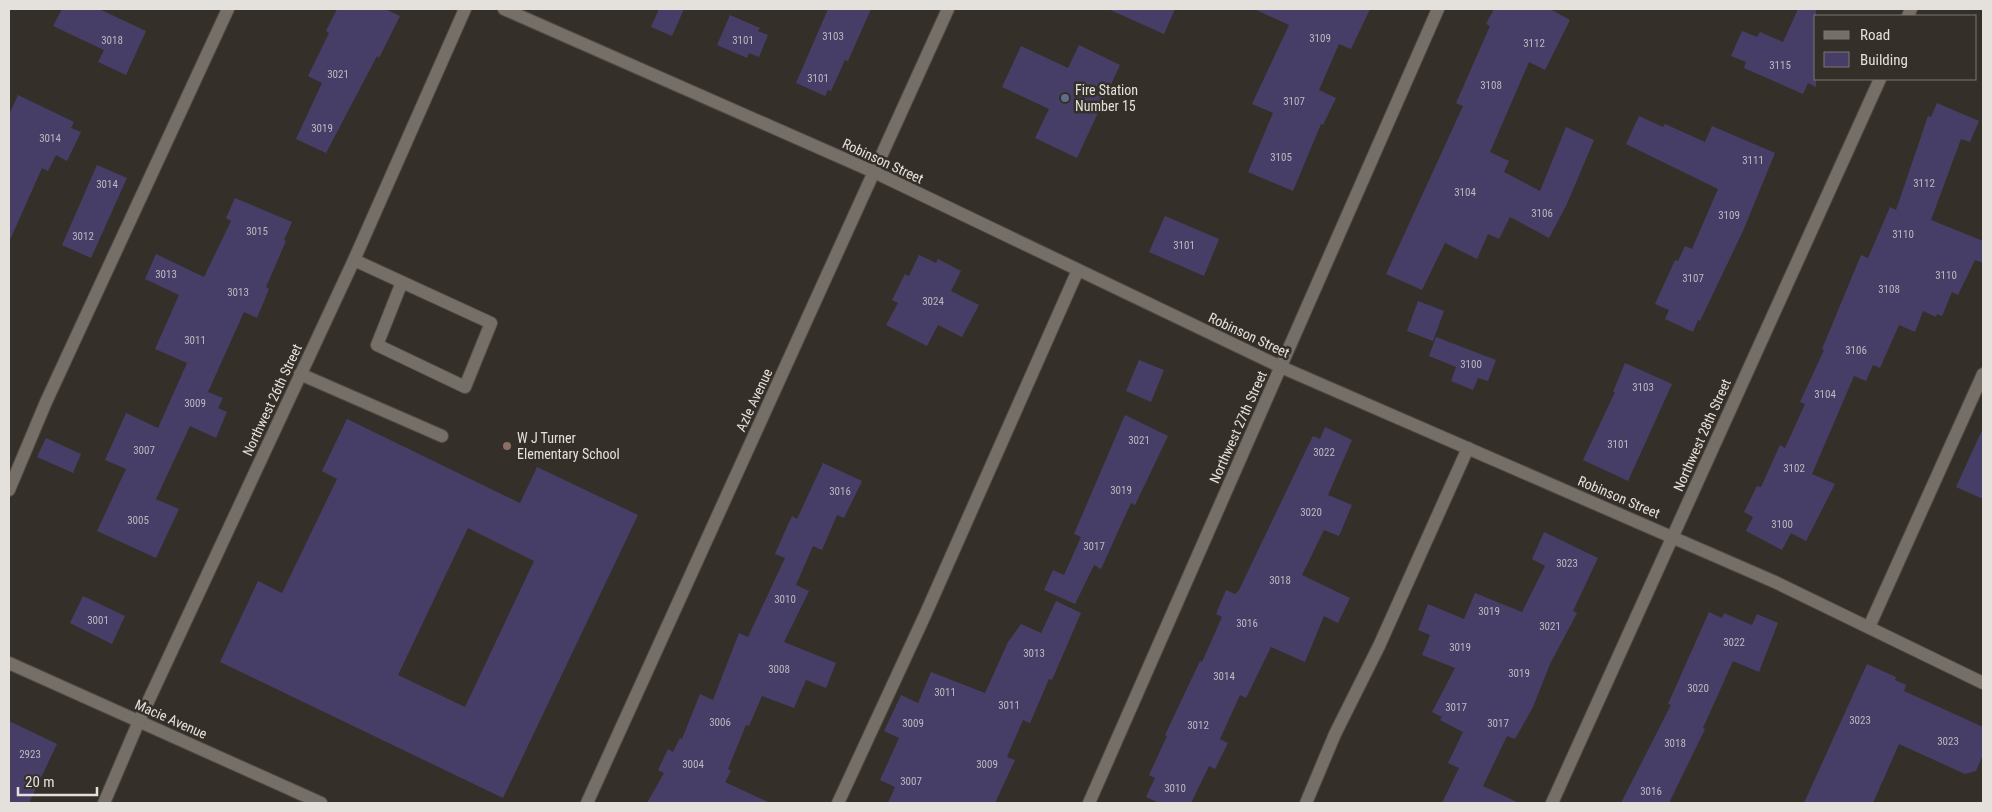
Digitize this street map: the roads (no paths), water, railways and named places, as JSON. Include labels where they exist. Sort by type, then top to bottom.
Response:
[{"type":"street","points":[[9,490],[46,402],[228,9]]},
{"type":"street","name":"Northwest 26th Street","points":[[104,803],[139,721],[354,260],[464,9]]},
{"type":"street","name":"Robinson Street","points":[[504,9],[874,172],[1281,367],[1775,582],[1983,683]]},
{"type":"street","name":"Azle Avenue","points":[[587,803],[948,9]]},
{"type":"street","name":"Northwest 27th Street","points":[[1089,803],[1438,9]]},
{"type":"street","name":"Northwest 28th Street","points":[[1552,803],[1880,80]]},
{"type":"street","points":[[354,260],[492,323],[465,387],[377,345],[402,282]]},
{"type":"street","points":[[838,803],[926,613],[1078,270]]},
{"type":"street","points":[[300,374],[442,436]]},
{"type":"street","points":[[1869,627],[1983,374]]},
{"type":"street","points":[[1306,803],[1335,734],[1379,646],[1468,448]]},
{"type":"street","name":"Macie Avenue","points":[[9,663],[321,803]]},
{"type":"place","name":"Fire Station Number 15","points":[[1065,98]]},
{"type":"place","name":"W J Turner Elementary School","points":[[507,446]]}]
